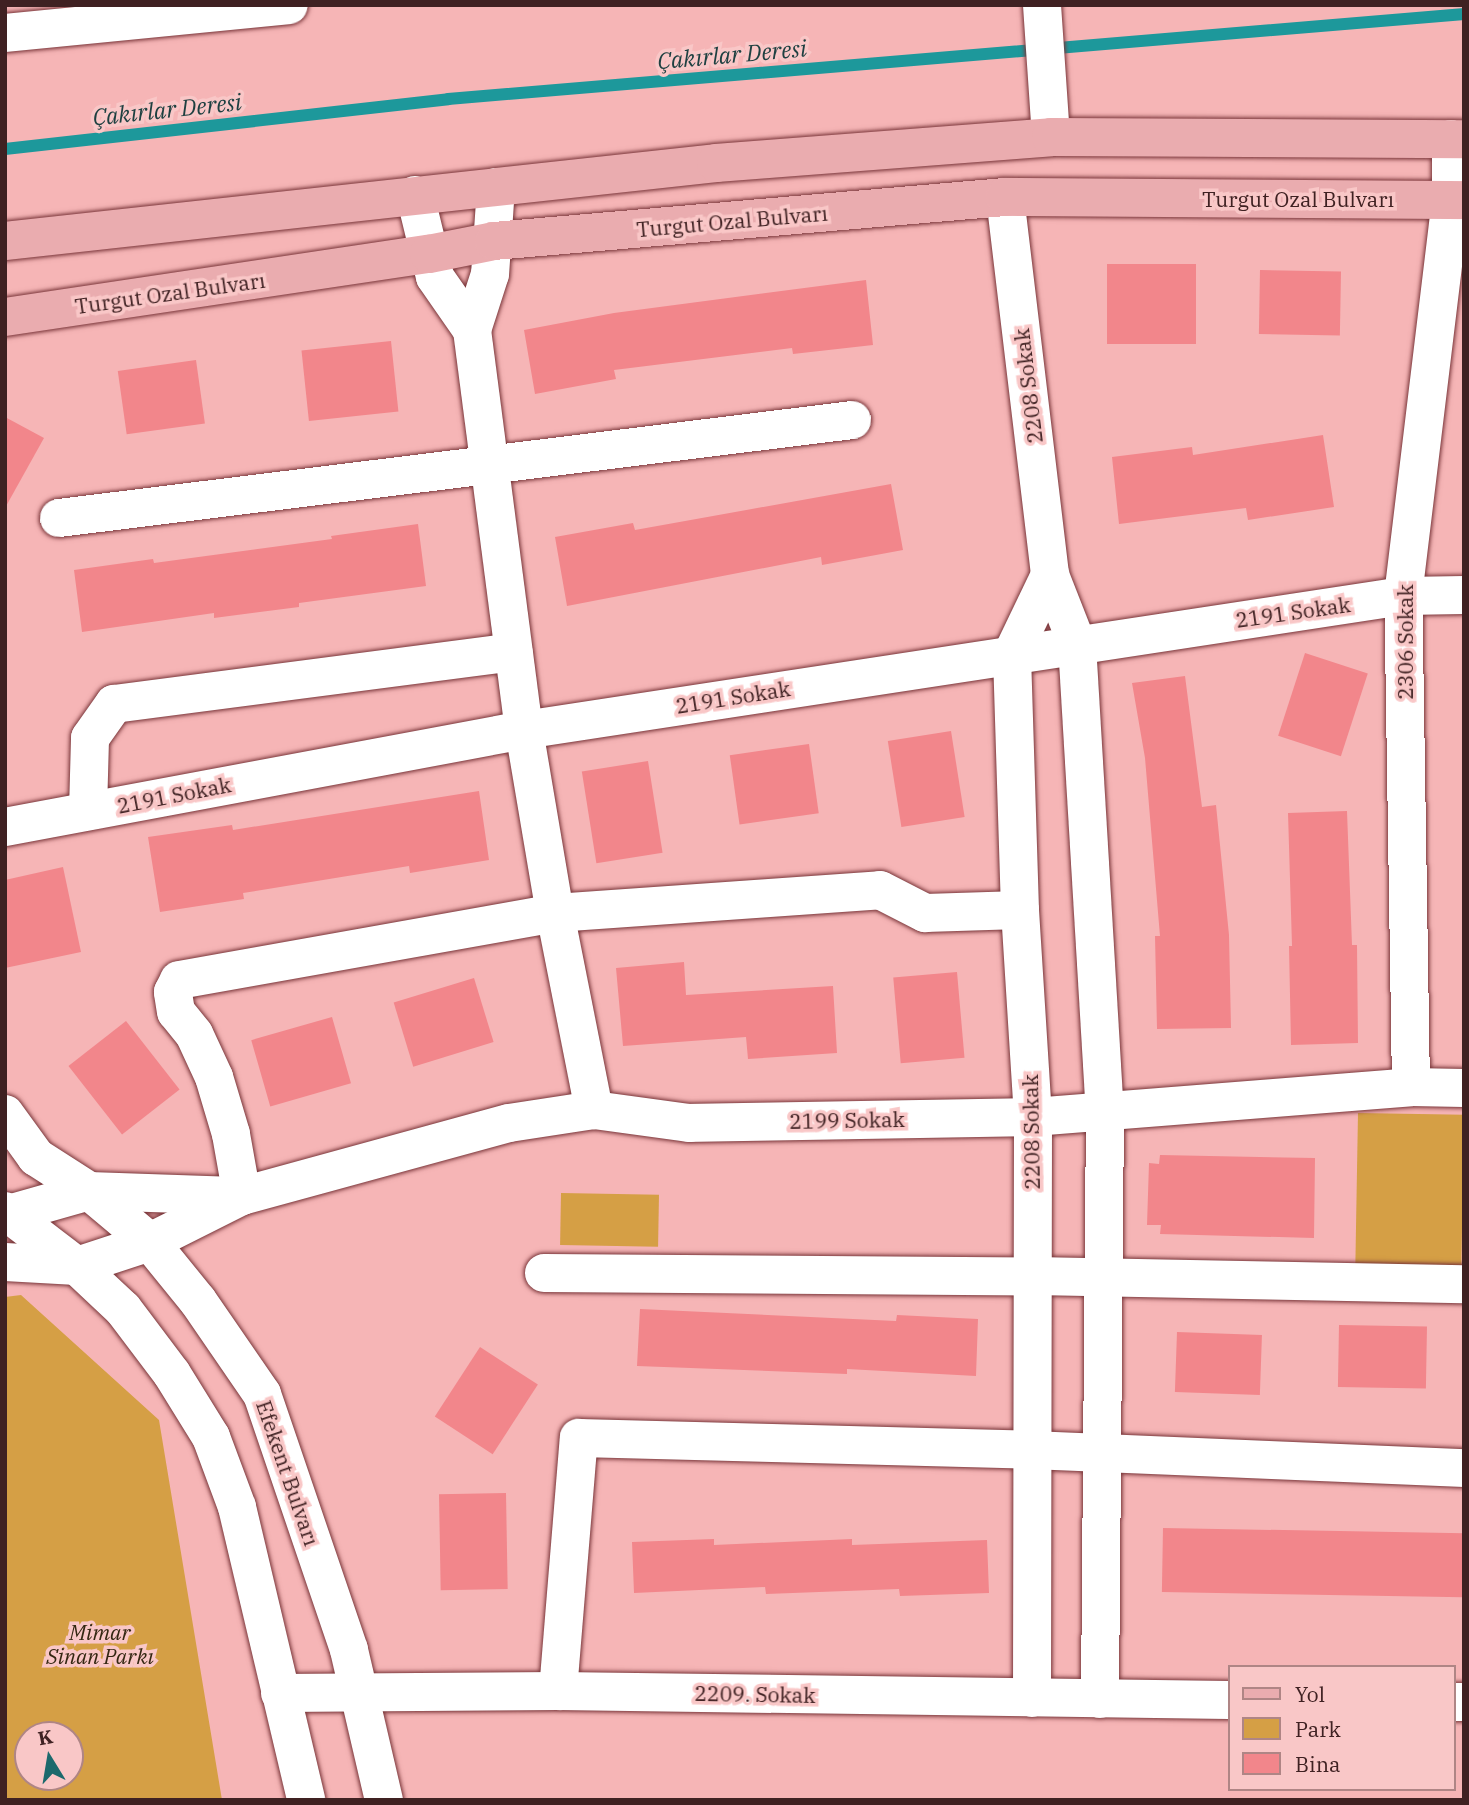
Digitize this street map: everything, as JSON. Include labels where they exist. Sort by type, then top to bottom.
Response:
[{"type":"main road","points":[[5,241],[716,163],[1051,137],[1457,139]]},
{"type":"main road","name":"Turgut Ozal Bulvarı","points":[[5,317],[429,254],[494,241],[1005,197],[1457,200]]},
{"type":"street","points":[[13,24],[289,5]]},
{"type":"street","points":[[1042,18],[1051,137]]},
{"type":"street","name":"2306 Sokak","points":[[1411,1087],[1403,596],[1457,200],[1457,139]]},
{"type":"street","points":[[471,330],[491,274],[496,187]]},
{"type":"street","points":[[415,195],[435,278],[471,330],[524,730],[555,913],[594,1110]]},
{"type":"street","name":"2208 Sokak","points":[[1005,197],[1050,575],[1077,644],[1105,1111],[1100,1699]]},
{"type":"street","points":[[59,518],[852,420]]},
{"type":"street","name":"2208 Sokak","points":[[1032,1698],[1032,1117],[1020,910],[1012,654],[1050,575]]},
{"type":"street","name":"2191 Sokak","points":[[5,827],[524,730],[1403,596],[1464,595]]},
{"type":"street","points":[[88,811],[90,738],[114,704],[514,652]]},
{"type":"street","points":[[242,1196],[231,1134],[214,1077],[194,1034],[176,1012],[173,992],[179,980],[555,913],[880,890],[925,913],[1020,910]]},
{"type":"street","name":"2199 Sokak","points":[[242,1196],[509,1123],[594,1110],[689,1123],[1032,1117],[1411,1087],[1464,1088]]},
{"type":"street","name":"Efekent Bulvarı","points":[[5,1114],[36,1157],[89,1191],[150,1242],[198,1301],[262,1395],[349,1650],[384,1800]]},
{"type":"street","points":[[7,1213],[89,1191],[242,1196]]},
{"type":"street","points":[[5,1262],[77,1266],[150,1242],[242,1196]]},
{"type":"street","points":[[7,1213],[77,1266],[123,1310],[173,1374],[211,1437],[237,1507],[306,1800]]},
{"type":"street","points":[[544,1273],[1032,1276],[1464,1284]]},
{"type":"street","points":[[558,1691],[579,1438],[1032,1450],[1464,1468]]},
{"type":"street","name":"2209. Sokak","points":[[280,1693],[558,1691],[1228,1700]]},
{"type":"green space","points":[[1358,1113],[1464,1115],[1461,1267],[1355,1265]]},
{"type":"green space","points":[[561,1193],[659,1195],[658,1247],[560,1245]]},
{"type":"green space","name":"Mimar Sinan Parkı","points":[[21,1295],[159,1420],[222,1800],[5,1800],[5,1297]]},
{"type":"building","points":[[1107,264],[1196,264],[1196,344],[1107,344]]},
{"type":"building","points":[[1260,270],[1341,271],[1340,335],[1259,334]]},
{"type":"building","points":[[866,280],[873,345],[793,354],[792,348],[614,370],[616,379],[535,394],[524,330],[614,313]]},
{"type":"building","points":[[391,341],[398,412],[309,421],[301,350]]},
{"type":"building","points":[[196,360],[205,423],[127,434],[118,371]]},
{"type":"building","points":[[5,417],[44,438],[5,508]]},
{"type":"building","points":[[1323,435],[1334,507],[1248,520],[1246,508],[1119,524],[1112,457],[1192,447],[1193,455]]},
{"type":"building","points":[[891,484],[903,550],[822,565],[821,557],[567,606],[555,537],[633,523],[635,530]]},
{"type":"building","points":[[418,524],[426,586],[299,603],[299,607],[214,618],[214,613],[82,632],[74,570],[153,559],[154,563],[332,539],[331,536]]},
{"type":"building","points":[[1305,653],[1368,673],[1341,756],[1278,736]]},
{"type":"building","points":[[1185,676],[1202,807],[1216,805],[1229,935],[1231,1028],[1157,1029],[1155,936],[1160,936],[1145,758],[1132,683]]},
{"type":"building","points":[[951,731],[965,817],[901,827],[888,741]]},
{"type":"building","points":[[809,744],[819,813],[740,824],[730,755]]},
{"type":"building","points":[[648,761],[663,853],[596,863],[582,771]]},
{"type":"building","points":[[479,791],[489,860],[410,873],[409,866],[243,893],[244,899],[160,912],[148,837],[232,825],[233,830]]},
{"type":"building","points":[[1347,811],[1352,945],[1357,945],[1358,1043],[1291,1045],[1289,946],[1292,946],[1288,813]]},
{"type":"building","points":[[63,867],[81,952],[5,968],[5,880]]},
{"type":"building","points":[[684,962],[686,995],[833,986],[837,1053],[748,1059],[746,1037],[623,1046],[616,968]]},
{"type":"building","points":[[957,972],[964,1058],[901,1063],[893,978]]},
{"type":"building","points":[[474,978],[494,1042],[413,1067],[394,1003]]},
{"type":"building","points":[[332,1017],[351,1083],[270,1106],[251,1040]]},
{"type":"building","points":[[126,1021],[180,1090],[122,1135],[68,1066]]},
{"type":"building","points":[[1160,1155],[1315,1158],[1314,1238],[1160,1234],[1161,1225],[1147,1225],[1149,1163],[1159,1164]]},
{"type":"building","points":[[640,1309],[896,1321],[897,1315],[978,1319],[976,1376],[847,1369],[847,1374],[637,1366]]},
{"type":"building","points":[[1339,1325],[1427,1327],[1426,1389],[1338,1387]]},
{"type":"building","points":[[1177,1332],[1262,1335],[1260,1395],[1175,1392]]},
{"type":"building","points":[[480,1347],[538,1385],[493,1454],[435,1417]]},
{"type":"building","points":[[506,1493],[508,1589],[441,1590],[439,1494]]},
{"type":"building","points":[[1163,1528],[1464,1533],[1463,1597],[1162,1592]]},
{"type":"building","points":[[714,1539],[714,1545],[852,1539],[852,1545],[987,1540],[989,1593],[900,1596],[899,1589],[766,1594],[765,1587],[634,1593],[632,1542]]},
{"type":"waterway","name":"Çakırlar Deresi","points":[[5,149],[448,99],[1464,14]]}]
